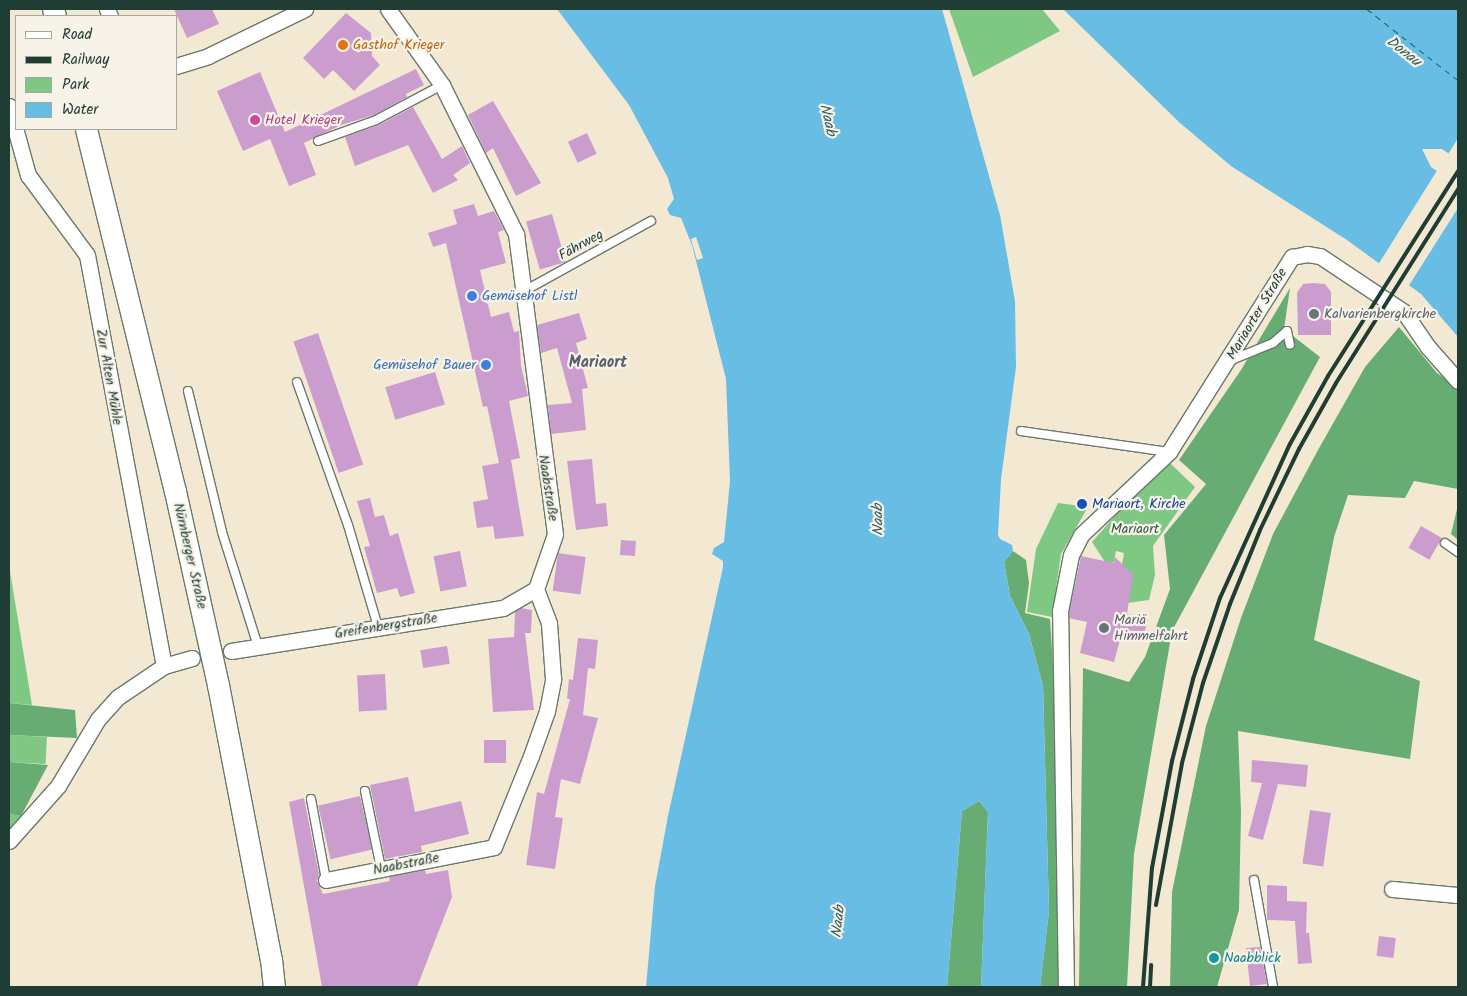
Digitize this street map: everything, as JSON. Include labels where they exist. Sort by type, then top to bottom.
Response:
[{"type":"main road","name":"Nürnberger Straße","points":[[86,130],[173,481],[218,685],[271,959],[274,987]]},
{"type":"street","points":[[178,65],[208,56],[305,9]]},
{"type":"street","name":"Naabstraße","points":[[326,880],[494,847],[547,711],[553,679],[550,631],[536,589],[556,534],[516,234],[442,85],[388,9]]},
{"type":"street","name":"Zur Alten Mühle","points":[[9,106],[13,120]]},
{"type":"street","name":"Zur Alten Mühle","points":[[16,130],[28,175],[87,255],[164,666]]},
{"type":"street","name":"Mariaorter Straße","points":[[1066,987],[1066,793],[1060,611],[1071,555],[1081,535],[1168,452],[1229,361],[1292,257],[1307,254],[1320,256],[1404,312],[1428,348],[1458,381]]},
{"type":"street","name":"Greifenbergstraße","points":[[231,651],[503,608],[536,589]]},
{"type":"street","points":[[9,841],[58,786],[98,719],[118,697],[164,666],[192,658]]},
{"type":"street","points":[[1392,889],[1458,895]]},
{"type":"lane","points":[[318,141],[376,120],[442,85]]},
{"type":"lane","name":"Fährweg","points":[[524,291],[651,221]]},
{"type":"lane","points":[[1229,361],[1273,343],[1287,331],[1290,345]]},
{"type":"lane","points":[[297,382],[348,525],[378,627]]},
{"type":"lane","points":[[188,391],[222,532],[258,646]]},
{"type":"lane","points":[[1020,431],[1168,452]]},
{"type":"lane","points":[[1445,543],[1458,552]]},
{"type":"lane","points":[[365,791],[381,868]]},
{"type":"lane","points":[[311,799],[326,880]]},
{"type":"lane","points":[[1254,880],[1273,987]]},
{"type":"green space","points":[[949,9],[1042,9],[1060,31],[973,77]]},
{"type":"green space","points":[[1290,288],[1284,329],[1320,357],[1172,631],[1134,854],[1127,987],[1079,987],[1083,668],[1129,682],[1145,657],[1170,589],[1164,535],[1206,484],[1179,460],[1241,370]]},
{"type":"green space","points":[[1399,327],[1437,373],[1458,387],[1458,489],[1414,481],[1405,498],[1348,495],[1334,537],[1314,640],[1420,681],[1410,759],[1238,731],[1241,812],[1239,910],[1217,987],[1170,987],[1172,892],[1206,726],[1241,618],[1273,534],[1318,450],[1365,367]]},
{"type":"green space","name":"Mariaort","points":[[1170,463],[1195,487],[1153,546],[1155,575],[1149,600],[1127,603],[1122,564],[1124,553],[1116,551],[1114,562],[1107,565],[1092,542],[1129,500]]},
{"type":"green space","points":[[1058,503],[1088,507],[1061,554],[1052,617],[1027,612],[1036,549]]},
{"type":"green space","points":[[1458,505],[1458,540],[1451,534]]},
{"type":"green space","points":[[1013,551],[1026,560],[1029,583],[1025,613],[1050,619],[1060,776],[1060,987],[1040,987],[1049,911],[1043,686],[1029,634],[1010,596],[1004,562]]},
{"type":"green space","points":[[9,565],[32,705],[9,703]]},
{"type":"green space","points":[[9,703],[75,710],[77,738],[9,735]]},
{"type":"green space","points":[[9,735],[47,737],[46,764],[9,762]]},
{"type":"green space","points":[[9,762],[48,765],[21,816],[9,814]]},
{"type":"green space","points":[[979,801],[988,812],[981,987],[947,987],[962,811]]},
{"type":"green space","points":[[9,814],[21,816],[9,832]]},
{"type":"water","name":"Naab","points":[[557,9],[942,9],[1000,215],[1015,301],[1016,367],[1001,479],[998,535],[1000,539],[1012,545],[1013,551],[1004,562],[1010,596],[1029,634],[1043,686],[1049,911],[1040,987],[981,987],[988,812],[979,801],[962,811],[947,987],[646,987],[655,886],[668,816],[723,567],[723,561],[712,554],[714,548],[724,542],[730,481],[726,379],[692,245],[681,218],[670,215],[667,209],[674,199],[668,178],[629,105]]},
{"type":"water","name":"Donau","points":[[1063,9],[1458,9],[1458,160],[1442,149],[1422,149],[1431,167],[1458,185],[1458,337],[1421,294],[1347,240],[1231,166],[1180,123]]},
{"type":"pier","points":[[1458,138],[1458,162],[1447,156]]},
{"type":"pier","points":[[1438,169],[1458,182],[1458,208],[1408,287],[1378,265]]},
{"type":"pier","points":[[696,237],[703,258],[697,260],[691,239]]},
{"type":"building","points":[[174,9],[212,9],[219,24],[187,38]]},
{"type":"building","name":"Gasthof Krieger","points":[[346,13],[371,33],[372,56],[380,65],[354,91],[333,70],[324,79],[303,58]]},
{"type":"building","points":[[416,69],[424,85],[406,94],[407,97],[374,115],[341,125],[304,143],[316,175],[289,186],[270,139],[243,151],[217,91],[260,72],[285,132]]},
{"type":"building","points":[[493,101],[541,183],[516,196],[493,148],[486,153],[468,115]]},
{"type":"building","points":[[413,107],[442,159],[462,146],[470,163],[453,175],[458,180],[433,193],[408,145],[355,166],[345,137],[379,125]]},
{"type":"building","points":[[587,133],[597,154],[578,163],[568,142]]},
{"type":"building","points":[[474,204],[478,216],[494,211],[504,230],[498,232],[506,263],[480,270],[491,317],[509,312],[514,332],[519,331],[521,366],[528,396],[509,401],[520,458],[511,460],[524,536],[495,539],[493,526],[477,528],[473,502],[488,499],[482,466],[499,463],[487,406],[483,407],[446,243],[433,247],[428,233],[457,224],[453,210]]},
{"type":"building","points":[[552,214],[566,262],[540,270],[526,221]]},
{"type":"building","name":"Kalvarienbergkirche","points":[[1303,284],[1325,284],[1331,292],[1331,335],[1298,335],[1297,293]]},
{"type":"building","points":[[579,313],[587,339],[576,343],[588,388],[582,389],[586,430],[551,434],[548,405],[572,403],[557,348],[541,353],[537,325]]},
{"type":"building","points":[[318,333],[363,464],[339,473],[293,341]]},
{"type":"building","points":[[435,372],[445,405],[395,420],[385,387]]},
{"type":"building","points":[[592,459],[596,504],[606,503],[608,526],[576,530],[567,461]]},
{"type":"building","points":[[370,498],[375,517],[384,515],[390,536],[398,533],[415,593],[400,597],[397,588],[377,593],[364,547],[370,546],[357,501]]},
{"type":"building","points":[[1421,526],[1442,538],[1429,560],[1408,548]]},
{"type":"building","points":[[621,540],[636,541],[635,556],[620,555]]},
{"type":"building","points":[[460,551],[467,586],[440,591],[433,556]]},
{"type":"building","points":[[558,553],[586,557],[580,595],[553,591]]},
{"type":"building","name":"Mariä Himmelfahrt","points":[[1081,556],[1114,563],[1115,557],[1133,575],[1127,614],[1148,619],[1144,634],[1123,629],[1114,662],[1080,653],[1087,622],[1069,618]]},
{"type":"building","points":[[521,608],[532,610],[531,633],[525,633],[534,710],[493,712],[488,639],[514,637],[515,612]]},
{"type":"building","points":[[578,638],[598,640],[595,669],[588,668],[583,715],[598,718],[580,784],[561,779],[555,817],[563,818],[555,869],[526,865],[537,792],[544,794],[570,699],[567,699],[569,679],[573,680]]},
{"type":"building","points":[[447,646],[450,664],[423,668],[420,650]]},
{"type":"building","points":[[385,674],[387,710],[359,711],[357,675]]},
{"type":"building","points":[[484,740],[506,740],[506,763],[484,763]]},
{"type":"building","points":[[1252,760],[1308,765],[1306,787],[1278,784],[1263,840],[1248,836],[1262,783],[1251,782]]},
{"type":"building","points":[[408,777],[415,812],[461,801],[469,834],[421,846],[422,852],[385,859],[370,785]]},
{"type":"building","points":[[360,796],[372,850],[330,859],[318,806]]},
{"type":"building","points":[[304,798],[319,874],[317,881],[323,894],[390,881],[389,877],[425,870],[426,874],[448,870],[452,897],[417,987],[322,987],[289,802]]},
{"type":"building","points":[[1310,810],[1331,813],[1323,866],[1302,863]]},
{"type":"building","points":[[1267,885],[1287,886],[1287,901],[1307,902],[1306,933],[1309,933],[1312,963],[1298,964],[1295,921],[1267,920]]},
{"type":"building","points":[[1379,936],[1396,938],[1393,958],[1377,956]]},
{"type":"building","points":[[1260,947],[1267,984],[1250,986],[1246,948]]},
{"type":"ferry route","points":[[1367,9],[1458,80]]},
{"type":"railway","points":[[1143,987],[1152,868],[1172,761],[1193,679],[1220,598],[1290,444],[1328,376],[1458,171]]},
{"type":"railway","points":[[1156,905],[1182,763],[1203,683],[1230,604],[1260,530],[1299,449],[1336,383],[1458,189]]},
{"type":"railway","points":[[1150,987],[1151,965]]},
{"type":"place","name":"Gasthof Krieger","points":[[343,45]]},
{"type":"place","name":"Hotel Krieger","points":[[255,120]]},
{"type":"place","name":"Gemüsehof Listl","points":[[472,296]]},
{"type":"place","name":"Kalvarienbergkirche","points":[[1314,314]]},
{"type":"place","name":"Gemüsehof Bauer","points":[[486,365]]},
{"type":"place","name":"Mariaort, Kirche","points":[[1082,504]]},
{"type":"place","name":"Mariä Himmelfahrt","points":[[1104,628]]},
{"type":"place","name":"Naabblick","points":[[1214,958]]},
{"type":"district","name":"Mariaort","points":[[598,363]]}]
